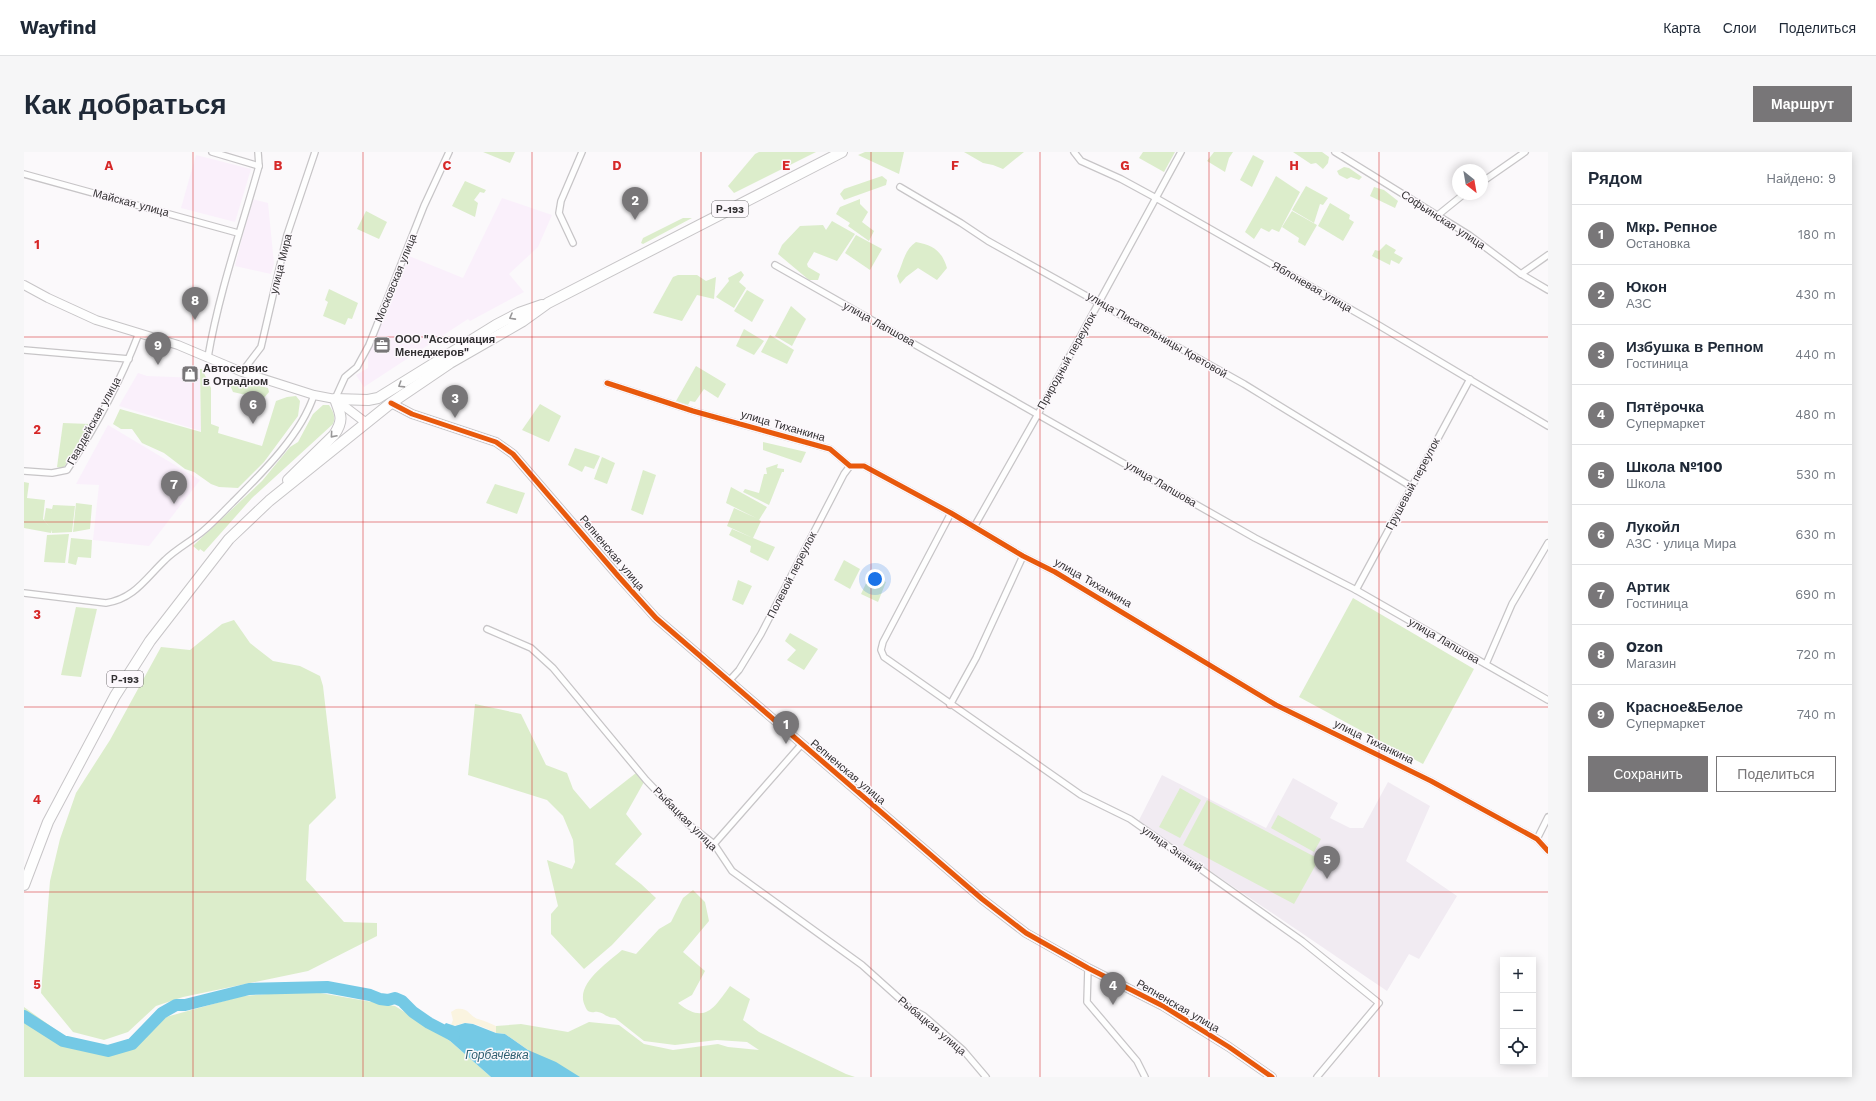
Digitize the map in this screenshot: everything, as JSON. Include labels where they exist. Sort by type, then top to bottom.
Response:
[{"type":"highway","name":"Р-193","points":[[24,885],[48,822],[115,696],[150,641],[229,539],[269,501],[365,422],[391,403],[450,363],[529,318],[548,303],[842,152]]},
{"type":"highway","points":[[269,501],[338,429],[341,419],[335,399],[368,400],[378,398],[496,326],[531,308],[548,303]]},
{"type":"street","points":[[212,152],[259,166]]},
{"type":"street","points":[[208,357],[215,320],[238,233],[259,166],[258,152]]},
{"type":"street","name":"улица Мира","points":[[242,372],[261,347],[287,235],[315,152]]},
{"type":"street","name":"Московская улица","points":[[335,399],[345,377],[356,367],[369,346],[424,206],[449,152]]},
{"type":"street","points":[[573,243],[563,225],[559,213],[561,201],[582,152]]},
{"type":"street","name":"Яблоневая улица","points":[[1074,152],[1081,161],[1121,179],[1156,198],[1380,326],[1548,426]]},
{"type":"street","name":"Природный переулок","points":[[974,527],[1100,302],[1181,152]]},
{"type":"street","points":[[1488,178],[1525,152]]},
{"type":"street","name":"Софьинская улица","points":[[1339,153],[1469,235],[1521,274],[1548,290]]},
{"type":"street","name":"Майская улица","points":[[24,174],[238,233]]},
{"type":"street","name":"улица Писательницы Кретовой","points":[[900,187],[961,223],[988,241],[1100,302],[1244,384],[1412,487]]},
{"type":"street","points":[[1438,215],[1457,200]]},
{"type":"street","points":[[1521,274],[1548,255]]},
{"type":"street","name":"улица Лапшова","points":[[775,265],[1255,538],[1356,590],[1548,700]]},
{"type":"street","points":[[24,285],[83,315],[178,345],[242,372],[314,395],[335,399],[365,422]]},
{"type":"street","name":"Гвардейская улица","points":[[24,471],[52,473],[67,470],[95,424],[129,359],[139,333]]},
{"type":"street","points":[[24,350],[129,359]]},
{"type":"street","name":"Грушевый переулок","points":[[1356,590],[1470,379]]},
{"type":"street","name":"улица Тиханкина","points":[[607,383],[693,411],[830,449],[850,466],[864,466],[951,513],[1023,556],[1055,572],[1276,705],[1431,781],[1537,839],[1548,851]]},
{"type":"street","points":[[24,593],[106,603],[124,598],[135,592],[166,559],[202,532],[253,482],[299,426],[310,407],[314,395]]},
{"type":"street","name":"Репненская улица","points":[[391,403],[412,414],[496,442],[513,454],[656,618],[801,745],[982,899],[1026,933],[1088,968],[1163,1006],[1230,1047],[1272,1077]]},
{"type":"street","name":"Полевой переулок","points":[[729,681],[739,670],[761,634],[844,474],[850,466]]},
{"type":"street","name":"улица Знаний","points":[[951,513],[893,621],[881,650],[884,657],[888,662],[1081,795],[1130,819],[1302,941],[1380,1003],[1317,1077]]},
{"type":"street","points":[[1486,664],[1512,604],[1548,543]]},
{"type":"street","points":[[950,705],[976,658],[1023,556]]},
{"type":"street","name":"Рыбацкая улица","points":[[487,630],[531,648],[553,668],[646,780],[688,824],[714,844],[732,871],[862,965],[911,1009],[924,1016],[963,1050],[986,1077]]},
{"type":"street","points":[[714,844],[801,745]]},
{"type":"street","points":[[1537,839],[1548,817]]},
{"type":"street","points":[[1088,968],[1087,1002],[1137,1061],[1145,1077]]},
{"type":"shaded area","points":[[196,155],[251,169],[235,222],[181,208]]},
{"type":"shaded area","points":[[502,198],[552,215],[538,247],[509,274],[524,292],[470,321],[468,319],[364,387],[356,375],[368,368],[368,352],[409,256],[463,278]]},
{"type":"shaded area","points":[[252,199],[268,203],[274,264],[271,274],[235,266]]},
{"type":"shaded area","points":[[138,373],[147,376],[200,378],[201,431],[119,406]]},
{"type":"shaded area","points":[[108,425],[200,480],[149,546],[93,540],[99,485],[76,484]]},
{"type":"shaded area","points":[[1162,775],[1266,828],[1293,778],[1338,803],[1330,818],[1350,828],[1363,828],[1388,782],[1430,806],[1406,861],[1457,896],[1419,959],[1409,954],[1387,991],[1138,822]]},
{"type":"green space","points":[[483,152],[515,152],[510,163]]},
{"type":"green space","points":[[759,152],[816,152],[734,193],[728,186],[755,154]]},
{"type":"green space","points":[[865,152],[904,152],[899,174],[858,155]]},
{"type":"green space","points":[[964,152],[1024,152],[1003,169],[983,163]]},
{"type":"green space","points":[[1143,152],[1175,152],[1164,172],[1139,158]]},
{"type":"green space","points":[[1214,152],[1233,152],[1229,158],[1225,172],[1207,161]]},
{"type":"green space","points":[[1293,152],[1322,152],[1329,157],[1328,163],[1323,169],[1316,163],[1311,164]]},
{"type":"green space","points":[[1253,155],[1264,161],[1252,187],[1240,180]]},
{"type":"green space","points":[[1344,167],[1349,168],[1362,177],[1359,180],[1351,177],[1347,179],[1339,175],[1337,171]]},
{"type":"green space","points":[[882,176],[887,180],[886,185],[844,200],[840,194],[844,189]]},
{"type":"green space","points":[[1276,176],[1300,192],[1279,232],[1272,229],[1269,232],[1261,228],[1254,239],[1245,232]]},
{"type":"green space","points":[[465,181],[486,190],[484,193],[480,192],[474,200],[478,203],[475,217],[452,206]]},
{"type":"green space","points":[[1306,186],[1328,198],[1323,205],[1320,204],[1314,223],[1292,210]]},
{"type":"green space","points":[[1374,187],[1384,190],[1398,201],[1395,208],[1370,196]]},
{"type":"green space","points":[[860,199],[860,204],[868,212],[862,222],[874,231],[869,241],[848,226],[850,223],[836,214],[840,207]]},
{"type":"green space","points":[[1330,203],[1350,215],[1349,219],[1354,222],[1343,241],[1318,226]]},
{"type":"green space","points":[[366,211],[387,222],[379,239],[357,229]]},
{"type":"green space","points":[[1292,211],[1317,225],[1305,246],[1298,242],[1299,238],[1282,227]]},
{"type":"green space","points":[[683,218],[692,218],[643,244],[641,243],[643,238]]},
{"type":"green space","points":[[832,221],[855,234],[837,261],[814,252],[807,264],[808,267],[820,274],[818,280],[809,280],[778,254],[782,245],[800,226],[823,225],[826,230]]},
{"type":"green space","points":[[856,235],[882,249],[870,270],[845,253]]},
{"type":"green space","points":[[916,242],[932,247],[936,250],[942,257],[947,268],[937,280],[918,268],[906,277],[900,284],[897,276],[906,253]]},
{"type":"green space","points":[[1386,244],[1396,250],[1394,253],[1403,258],[1399,264],[1391,260],[1390,265],[1372,256],[1375,250],[1379,251]]},
{"type":"green space","points":[[741,271],[744,275],[739,282],[746,288],[734,308],[716,297],[729,281],[728,278]]},
{"type":"green space","points":[[678,275],[697,275],[706,281],[716,277],[714,299],[697,295],[682,321],[653,313],[673,277]]},
{"type":"green space","points":[[329,289],[358,303],[352,319],[348,318],[345,325],[323,316],[328,302],[325,300]]},
{"type":"green space","points":[[747,290],[764,300],[752,322],[734,311]]},
{"type":"green space","points":[[791,306],[806,319],[792,346],[775,336]]},
{"type":"green space","points":[[744,329],[764,341],[754,355],[736,346]]},
{"type":"green space","points":[[770,335],[794,350],[787,364],[761,352]]},
{"type":"green space","points":[[696,366],[726,384],[718,398],[704,389],[695,402],[690,401],[688,405],[676,401]]},
{"type":"green space","points":[[200,369],[202,369],[211,388],[211,424],[219,427],[218,433],[262,446],[276,401],[287,397],[296,396],[300,401],[298,416],[264,462],[238,488],[219,487],[211,484],[194,472],[185,469],[164,453],[142,443],[132,429],[121,429],[113,424],[120,409],[201,432]]},
{"type":"green space","points":[[235,379],[268,388],[269,392],[263,399],[233,392],[230,385]]},
{"type":"green space","points":[[540,404],[561,416],[549,442],[522,430]]},
{"type":"green space","points":[[323,405],[329,405],[332,410],[334,414],[333,424],[252,498],[204,552],[200,549],[199,551],[193,546],[262,481],[290,447],[298,442],[313,414]]},
{"type":"green space","points":[[63,423],[90,424],[63,469],[57,467]]},
{"type":"green space","points":[[763,442],[806,452],[801,463],[763,450]]},
{"type":"green space","points":[[575,448],[600,456],[594,469],[585,466],[582,472],[568,465]]},
{"type":"green space","points":[[602,457],[615,463],[607,484],[594,479]]},
{"type":"green space","points":[[778,464],[777,468],[784,469],[784,472],[782,472],[769,505],[743,492],[745,489],[759,493],[764,474],[767,474],[766,468]]},
{"type":"green space","points":[[643,470],[656,475],[643,515],[631,510]]},
{"type":"green space","points":[[24,482],[29,483],[27,498],[45,500],[43,519],[51,529],[44,520],[46,508],[52,509],[53,505],[75,506],[72,532],[52,533],[51,530],[51,533],[24,528]]},
{"type":"green space","points":[[495,484],[525,493],[517,514],[486,503]]},
{"type":"green space","points":[[731,487],[767,507],[759,520],[761,521],[753,538],[727,526],[734,508],[756,518],[726,503]]},
{"type":"green space","points":[[76,503],[92,505],[90,529],[73,532]]},
{"type":"green space","points":[[732,529],[775,547],[768,561],[750,552],[751,546],[729,535]]},
{"type":"green space","points":[[69,534],[65,563],[44,562],[47,535]]},
{"type":"green space","points":[[71,538],[92,540],[91,558],[78,557],[76,565],[68,563]]},
{"type":"green space","points":[[844,560],[860,569],[850,589],[834,580]]},
{"type":"green space","points":[[870,575],[886,582],[878,602],[861,594]]},
{"type":"green space","points":[[738,580],[752,586],[743,605],[732,600]]},
{"type":"green space","points":[[1353,598],[1474,669],[1423,764],[1299,697]]},
{"type":"green space","points":[[76,607],[97,609],[81,677],[61,675]]},
{"type":"green space","points":[[234,620],[250,643],[273,661],[300,666],[320,676],[323,686],[336,798],[309,825],[306,880],[344,922],[377,923],[377,936],[308,971],[183,997],[156,1006],[128,1032],[104,1040],[73,1032],[41,993],[50,881],[60,839],[76,793],[110,740],[161,647],[190,650],[222,624]]},
{"type":"green space","points":[[790,633],[818,649],[804,670],[787,660],[796,650],[785,641]]},
{"type":"green space","points":[[475,704],[521,714],[546,765],[567,773],[573,789],[590,809],[636,773],[644,782],[626,814],[642,834],[615,864],[641,884],[656,898],[612,945],[584,969],[551,934],[551,914],[558,906],[547,860],[572,869],[575,862],[573,840],[563,816],[547,800],[468,775]]},
{"type":"green space","points":[[1180,788],[1201,800],[1180,838],[1159,827]]},
{"type":"green space","points":[[1207,800],[1319,859],[1294,904],[1183,845]]},
{"type":"green space","points":[[1278,815],[1321,839],[1314,852],[1271,828]]},
{"type":"green space","points":[[693,890],[705,902],[709,921],[683,952],[705,971],[692,995],[678,1003],[695,1013],[702,1013],[714,1007],[730,986],[750,999],[743,1020],[759,1032],[855,1077],[527,1077],[531,1052],[505,1034],[496,1033],[496,1026],[521,1024],[568,1032],[589,1022],[619,1025],[644,1044],[673,1050],[718,1044],[728,1047],[759,1050],[747,1042],[717,1040],[675,1045],[644,1041],[615,1018],[598,1012],[590,1012],[585,1007],[583,998],[584,990],[594,974],[622,950],[636,954],[659,929],[671,922],[683,898]]},
{"type":"green space","points":[[309,991],[395,1006],[449,1040],[491,1077],[24,1077],[24,1007],[63,1035],[109,1055],[130,1048],[166,1017],[242,996]]},
{"type":"sand","points":[[456,1009],[464,1009],[475,1018],[496,1026],[496,1033],[470,1023],[455,1026],[451,1025],[453,1020],[451,1012]]},
{"type":"water","name":"Горбачёвка","points":[[446,1023],[455,1026],[465,1023],[473,1024],[496,1033],[505,1034],[528,1050],[556,1062],[580,1077],[491,1077],[438,1032]]},
{"type":"waterway","points":[[24,1016],[63,1041],[108,1051],[132,1044],[162,1013],[176,1005],[185,1005],[249,989],[327,987],[370,995],[380,999],[388,1000],[395,998],[402,1001],[413,1012],[429,1023],[454,1036]]},
{"type":"cycle path","points":[[607,383],[693,411],[830,449],[850,466],[864,466],[951,513],[1023,556],[1055,572],[1276,705],[1431,781],[1537,839],[1548,851]]},
{"type":"cycle path","points":[[391,403],[412,414],[496,442],[513,454],[656,618],[982,899],[1026,933],[1088,968],[1163,1006],[1229,1047],[1272,1077]]},
{"type":"place","name":"Юкон","points":[[635,220]]},
{"type":"place","name":"Ozon","points":[[195,320]]},
{"type":"place","name":"ООО \"Ассоциация Менеджеров\"","points":[[382,345]]},
{"type":"place","name":"Красное&Белое","points":[[158,365]]},
{"type":"place","name":"Автосервис в Отрадном","points":[[190,374]]},
{"type":"place","name":"Избушка в Репном","points":[[455,418]]},
{"type":"place","name":"Лукойл","points":[[253,424]]},
{"type":"place","name":"Артик","points":[[174,504]]},
{"type":"place","name":"Мкр. Репное","points":[[786,744]]},
{"type":"place","name":"Школа №100","points":[[1327,879]]},
{"type":"place","name":"Пятёрочка","points":[[1113,1005]]}]
